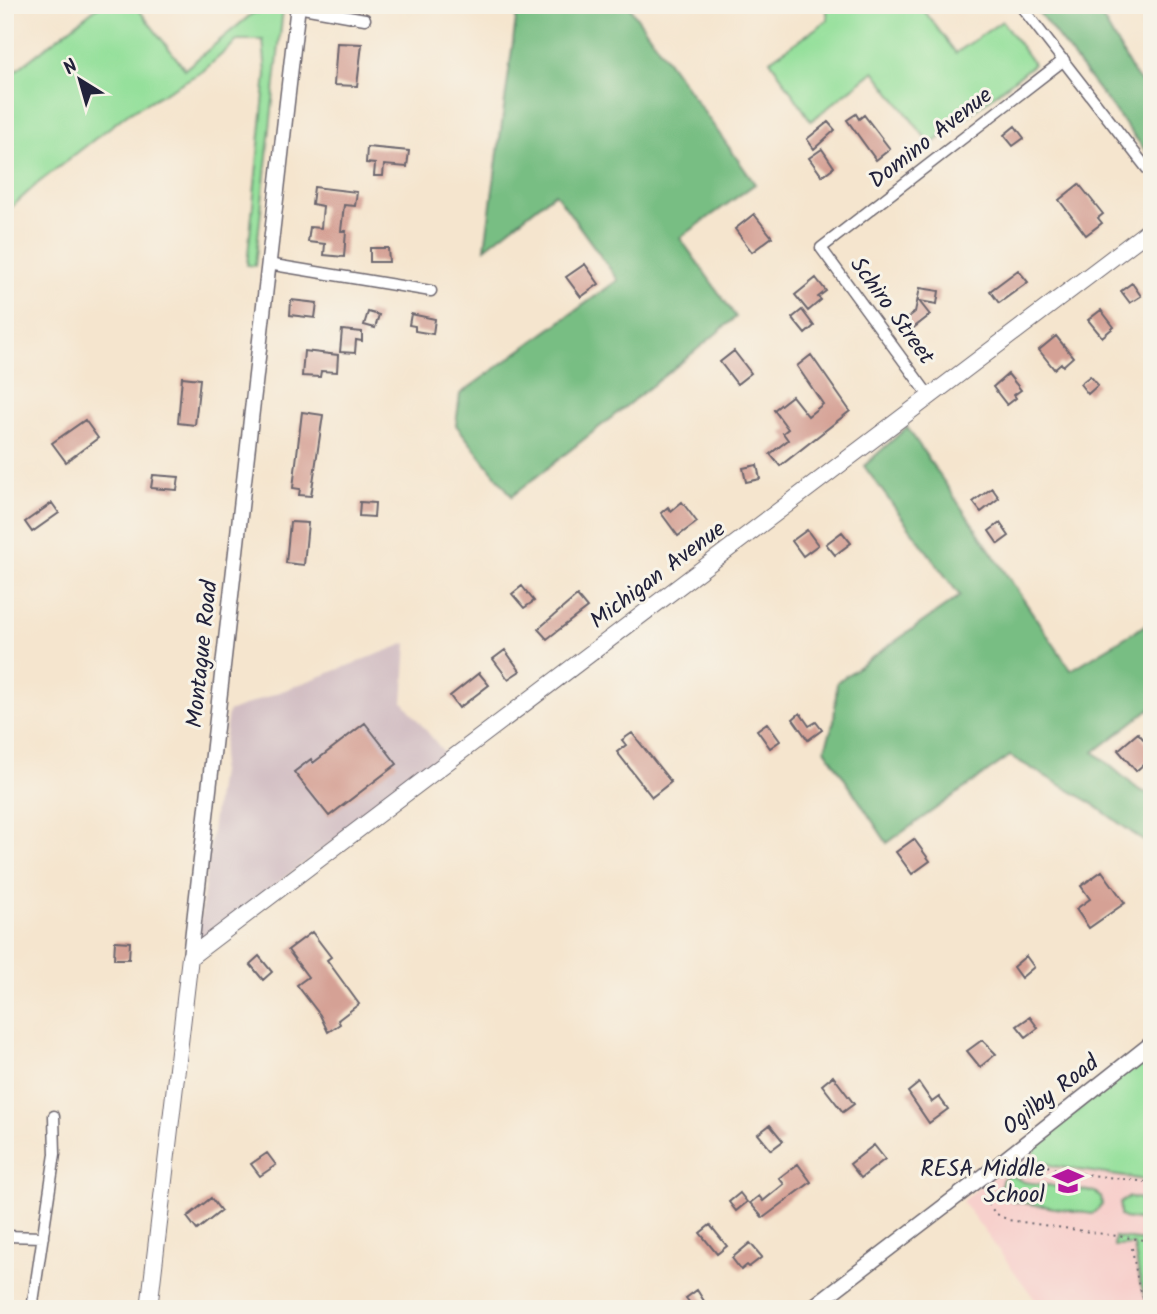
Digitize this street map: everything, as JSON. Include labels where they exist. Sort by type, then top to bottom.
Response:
[{"type":"main road","name":"Michigan Avenue","points":[[190,957],[1152,228]]},
{"type":"main road","name":"Montague Road","points":[[149,1309],[190,957]]},
{"type":"street","points":[[1020,5],[1152,175]]},
{"type":"street","points":[[298,6],[365,19]]},
{"type":"street","name":"Montague Road","points":[[190,957],[298,6]]},
{"type":"street","name":"Domino Avenue","points":[[821,248],[1064,60]]},
{"type":"street","name":"Schiro Street","points":[[821,248],[930,397]]},
{"type":"street","points":[[268,264],[431,291]]},
{"type":"street","name":"Ogilby Road","points":[[810,1309],[1152,1043]]},
{"type":"street","points":[[32,1309],[55,1154],[54,1116]]},
{"type":"street","points":[[5,1236],[43,1237]]},
{"type":"path","points":[[1041,1163],[1063,1170],[1152,1182]]},
{"type":"path","points":[[984,1198],[995,1213],[1008,1220],[1152,1241]]},
{"type":"path","points":[[1132,1248],[1136,1277],[1147,1309]]},
{"type":"shaded area","points":[[407,643],[403,702],[447,756],[197,943],[228,712]]},
{"type":"shaded area","name":"RESA Middle School","points":[[1152,1051],[1152,1309],[1042,1309],[962,1201]]},
{"type":"green space","points":[[100,5],[135,5],[185,69],[253,13],[283,9],[255,266],[247,265],[266,74],[263,40],[238,40],[203,71],[127,114],[38,183],[5,213],[5,79]]},
{"type":"green space","points":[[518,5],[628,5],[755,184],[680,238],[736,317],[512,496],[456,425],[460,394],[618,280],[555,193],[485,248]]},
{"type":"green space","points":[[826,5],[920,5],[956,53],[1002,21],[1034,64],[931,145],[874,71],[811,121],[770,60],[828,20]]},
{"type":"green space","points":[[1033,5],[1095,5],[1133,72],[1152,97],[1152,159]]},
{"type":"green space","points":[[907,427],[1071,670],[1152,621],[1152,707],[1094,752],[1139,790],[1152,795],[1152,847],[1090,802],[1010,756],[887,843],[825,749],[834,721],[837,682],[960,596],[864,466]]},
{"type":"green space","points":[[1152,1051],[1152,1181],[1053,1166],[1041,1161],[1038,1163],[1034,1153],[1035,1144]]},
{"type":"green space","points":[[1010,1175],[1024,1182],[1095,1192],[1101,1197],[1102,1205],[1092,1214],[1012,1201],[1000,1188],[1003,1179]]},
{"type":"green space","points":[[1129,1197],[1152,1201],[1152,1222],[1120,1215],[1120,1203]]},
{"type":"green space","points":[[1115,1237],[1152,1242],[1152,1309],[1140,1282],[1134,1245],[1114,1246]]},
{"type":"building","points":[[337,43],[362,44],[357,86],[334,85]]},
{"type":"building","points":[[856,114],[859,119],[864,115],[890,149],[876,160],[847,120]]},
{"type":"building","points":[[828,122],[835,130],[814,149],[807,139]]},
{"type":"building","points":[[1015,126],[1024,138],[1013,146],[1004,135]]},
{"type":"building","points":[[367,147],[409,151],[407,167],[384,165],[383,176],[374,176],[375,164],[366,163]]},
{"type":"building","points":[[822,149],[834,167],[822,176],[809,158]]},
{"type":"building","points":[[1079,184],[1103,214],[1098,218],[1102,223],[1086,235],[1059,200]]},
{"type":"building","points":[[314,187],[357,192],[355,206],[344,205],[341,231],[346,231],[344,257],[324,255],[325,244],[308,242],[310,227],[321,228],[323,206],[312,204]]},
{"type":"building","points":[[754,214],[772,237],[752,252],[735,229]]},
{"type":"building","points":[[370,248],[388,248],[389,262],[370,262]]},
{"type":"building","points":[[585,264],[599,284],[581,297],[566,277]]},
{"type":"building","points":[[1018,270],[1028,282],[999,303],[990,291]]},
{"type":"building","points":[[816,278],[826,291],[818,297],[821,300],[808,311],[795,295]]},
{"type":"building","points":[[1132,283],[1141,296],[1130,303],[1121,291]]},
{"type":"building","points":[[920,288],[939,291],[937,304],[919,301],[930,315],[912,329],[905,320],[915,312]]},
{"type":"building","points":[[291,300],[317,303],[315,318],[290,315]]},
{"type":"building","points":[[802,310],[814,326],[805,334],[792,318]]},
{"type":"building","points":[[1101,310],[1114,327],[1102,337],[1088,320]]},
{"type":"building","points":[[368,312],[379,315],[375,328],[364,325]]},
{"type":"building","points":[[411,314],[435,319],[433,334],[415,331],[415,326],[409,325]]},
{"type":"building","points":[[342,330],[362,332],[362,341],[356,340],[355,353],[340,352]]},
{"type":"building","points":[[1056,336],[1073,357],[1063,366],[1061,363],[1054,369],[1039,350]]},
{"type":"building","points":[[304,351],[338,355],[337,372],[321,371],[320,377],[302,376]]},
{"type":"building","points":[[734,351],[751,373],[737,384],[720,362]]},
{"type":"building","points":[[811,355],[850,411],[780,466],[770,454],[788,440],[783,433],[788,429],[774,410],[792,396],[808,416],[823,404],[797,366]]},
{"type":"building","points":[[1008,374],[1021,390],[1007,405],[993,387]]},
{"type":"building","points":[[1090,376],[1098,385],[1088,394],[1080,384]]},
{"type":"building","points":[[182,377],[200,379],[195,425],[178,423]]},
{"type":"building","points":[[302,412],[323,415],[311,496],[299,495],[300,489],[293,488]]},
{"type":"building","points":[[85,420],[98,438],[66,462],[52,443]]},
{"type":"building","points":[[757,465],[760,479],[746,482],[743,468]]},
{"type":"building","points":[[153,475],[179,477],[177,490],[151,488]]},
{"type":"building","points":[[992,488],[999,498],[981,512],[973,502]]},
{"type":"building","points":[[360,502],[375,503],[374,517],[359,516]]},
{"type":"building","points":[[682,502],[697,522],[678,536],[661,513],[668,507],[671,511]]},
{"type":"building","points":[[52,503],[59,513],[32,532],[25,522]]},
{"type":"building","points":[[290,522],[308,523],[304,565],[286,563]]},
{"type":"building","points":[[1000,523],[1009,536],[998,544],[989,531]]},
{"type":"building","points":[[807,530],[818,545],[803,556],[792,541]]},
{"type":"building","points":[[842,532],[851,543],[835,555],[826,544]]},
{"type":"building","points":[[522,586],[534,601],[524,608],[512,594]]},
{"type":"building","points":[[577,596],[587,608],[547,639],[538,629]]},
{"type":"building","points":[[505,650],[520,671],[508,679],[493,659]]},
{"type":"building","points":[[479,673],[489,685],[459,708],[450,696]]},
{"type":"building","points":[[800,713],[809,726],[816,722],[822,730],[808,740],[793,719]]},
{"type":"building","points":[[365,723],[397,764],[329,816],[294,772],[311,759],[313,763]]},
{"type":"building","points":[[767,723],[780,741],[770,748],[757,730]]},
{"type":"building","points":[[632,733],[671,782],[652,797],[617,752],[626,745],[622,740]]},
{"type":"building","points":[[1138,733],[1152,749],[1152,757],[1136,771],[1118,750]]},
{"type":"building","points":[[914,839],[930,861],[912,874],[896,852]]},
{"type":"building","points":[[1102,871],[1125,903],[1089,928],[1076,909],[1090,899],[1081,886]]},
{"type":"building","points":[[312,932],[331,957],[327,960],[359,1004],[338,1020],[340,1024],[328,1032],[320,1015],[297,985],[308,977],[288,950]]},
{"type":"building","points":[[115,941],[130,942],[129,959],[114,959]]},
{"type":"building","points":[[259,956],[272,972],[263,980],[250,964]]},
{"type":"building","points":[[1026,956],[1034,967],[1021,978],[1013,967]]},
{"type":"building","points":[[1030,1017],[1038,1028],[1026,1037],[1017,1026]]},
{"type":"building","points":[[982,1040],[996,1054],[980,1067],[967,1051]]},
{"type":"building","points":[[833,1076],[854,1104],[843,1112],[822,1085]]},
{"type":"building","points":[[919,1083],[932,1102],[939,1097],[948,1109],[929,1123],[908,1092]]},
{"type":"building","points":[[770,1125],[783,1141],[771,1150],[758,1134]]},
{"type":"building","points":[[874,1145],[885,1159],[861,1178],[850,1164]]},
{"type":"building","points":[[267,1153],[276,1165],[260,1176],[251,1164]]},
{"type":"building","points":[[798,1164],[811,1182],[763,1218],[750,1203],[759,1196],[763,1201],[784,1184],[779,1178]]},
{"type":"building","points":[[740,1193],[747,1202],[736,1211],[729,1202]]},
{"type":"building","points":[[211,1198],[221,1211],[197,1230],[187,1217]]},
{"type":"building","points":[[710,1225],[727,1246],[717,1254],[700,1233]]},
{"type":"building","points":[[750,1243],[762,1257],[741,1270],[732,1258]]},
{"type":"building","points":[[697,1290],[704,1301],[694,1308],[686,1298]]},
{"type":"place","name":"RESA Middle School","points":[[1068,1181]]}]
